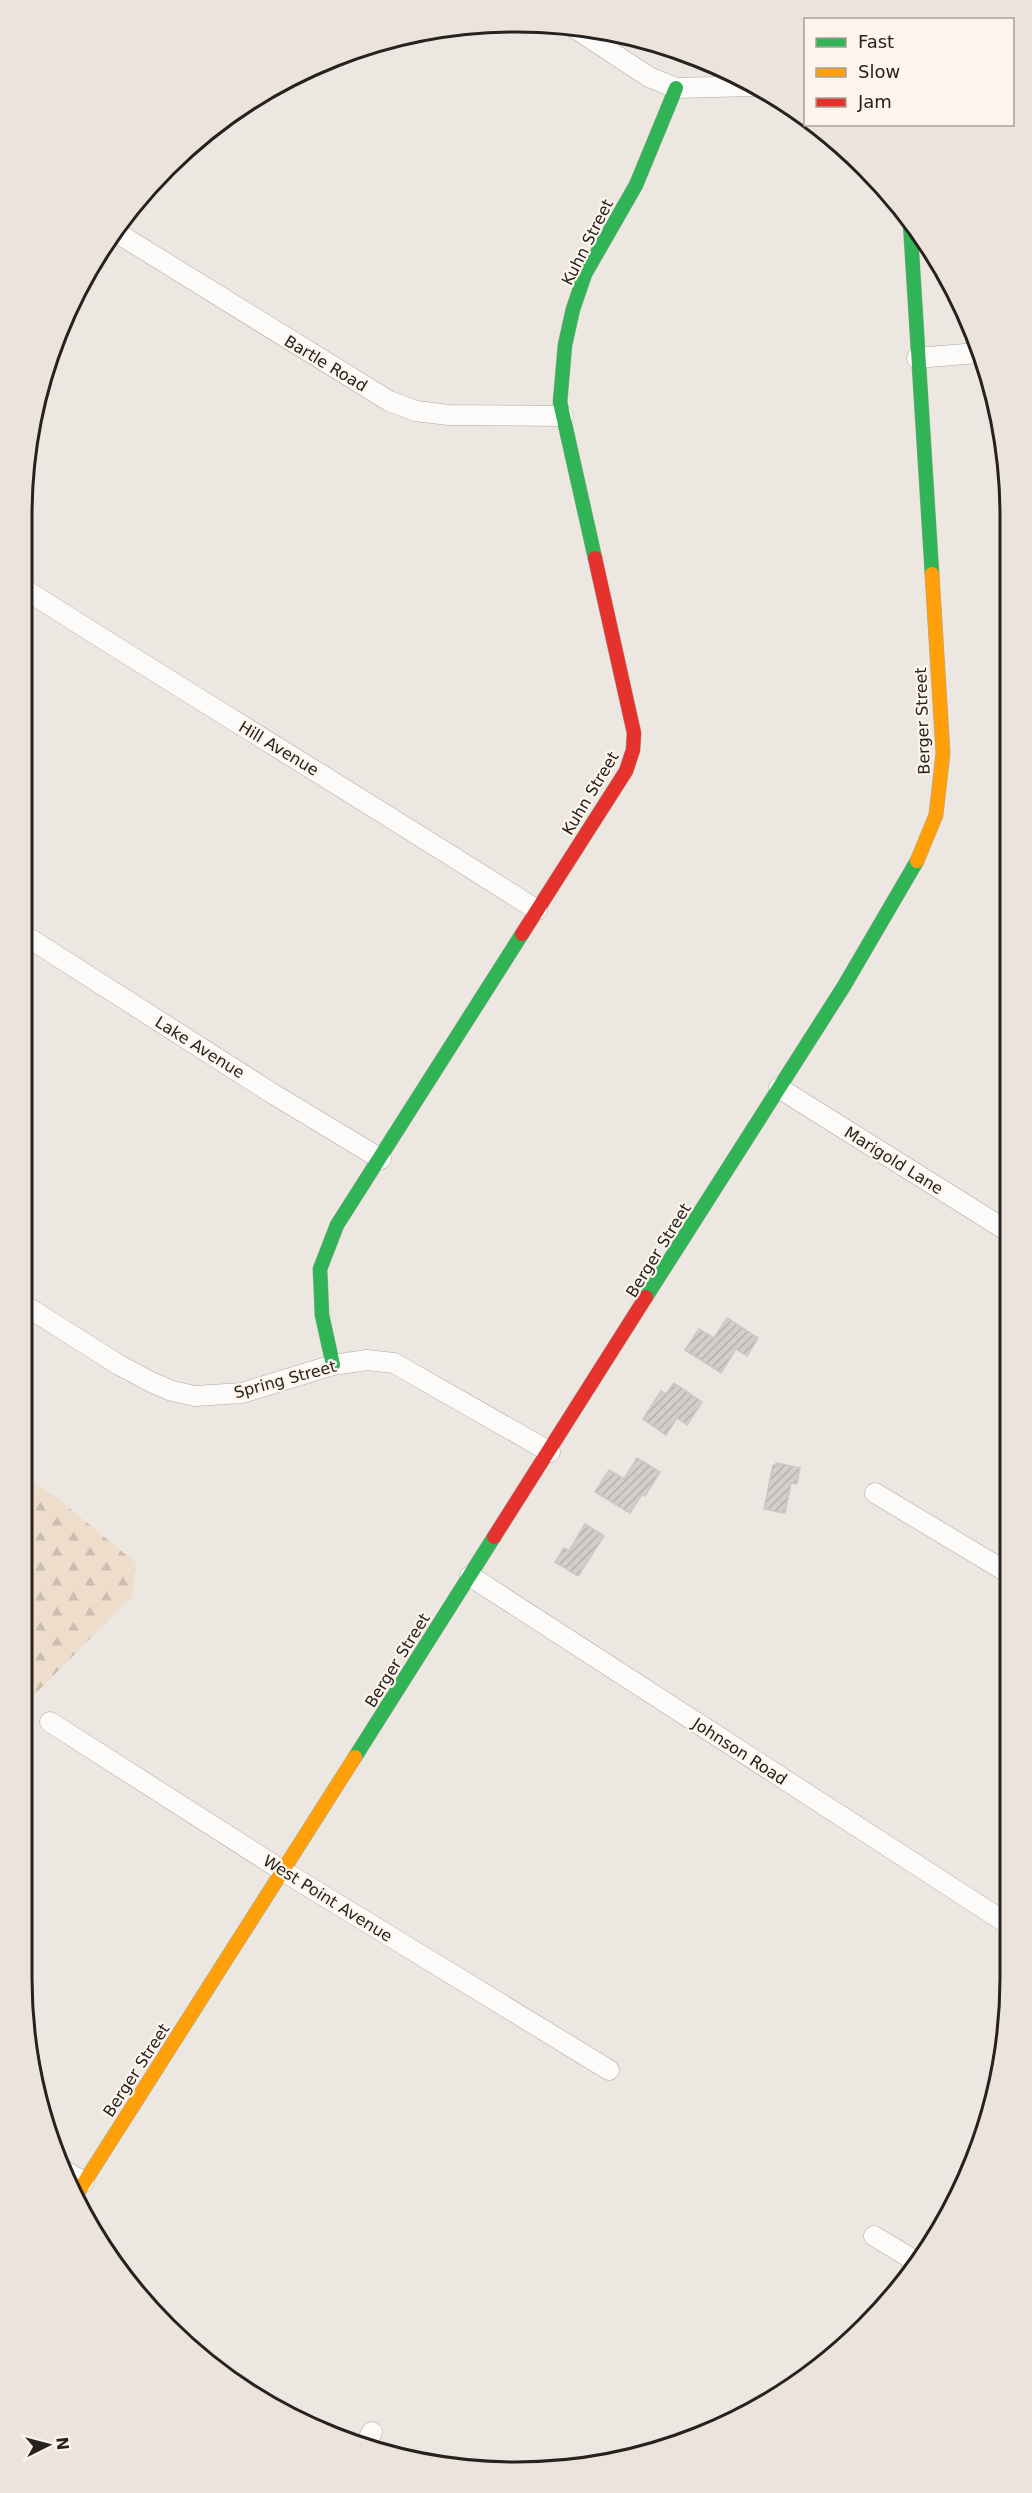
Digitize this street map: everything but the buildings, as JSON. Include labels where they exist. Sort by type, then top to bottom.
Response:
[{"type":"street","points":[[589,38],[649,77],[676,88],[740,86]]},
{"type":"street","name":"Kuhn Street","points":[[333,1365],[322,1315],[320,1269],[337,1225],[626,771],[633,750],[634,733],[560,402],[562,357],[566,332],[578,291],[594,256],[635,187],[676,88]]},
{"type":"street","name":"Bartle Road","points":[[121,236],[389,400],[416,411],[450,416],[563,416]]},
{"type":"street","name":"Berger Street","points":[[80,2189],[844,986],[918,860],[936,815],[943,753],[911,236]]},
{"type":"street","points":[[917,358],[972,353]]},
{"type":"street","name":"Hill Avenue","points":[[32,594],[537,910]]},
{"type":"street","name":"Lake Avenue","points":[[32,940],[270,1092],[381,1158]]},
{"type":"street","name":"Marigold Lane","points":[[779,1088],[1000,1226]]},
{"type":"street","name":"Spring Street","points":[[32,1310],[119,1365],[172,1391],[195,1396],[242,1394],[333,1365],[367,1360],[394,1363],[550,1452]]},
{"type":"street","points":[[875,1493],[1000,1568]]},
{"type":"street","name":"Johnson Road","points":[[470,1576],[1000,1919]]},
{"type":"street","name":"West Point Avenue","points":[[50,1722],[283,1871],[609,2070]]},
{"type":"street","points":[[874,2236],[910,2258]]},
{"type":"green space","points":[[32,1481],[58,1499],[136,1563],[132,1597],[32,1697]]},
{"type":"traffic: fast","points":[[595,558],[560,402],[565,345],[573,309],[585,274],[636,185],[676,88]]},
{"type":"traffic: fast","points":[[911,236],[932,574]]},
{"type":"traffic: fast","points":[[646,1297],[844,986],[917,861]]},
{"type":"traffic: fast","points":[[333,1365],[322,1315],[320,1269],[337,1225],[522,934]]},
{"type":"traffic: fast","points":[[355,1757],[494,1537]]},
{"type":"traffic: slow","points":[[917,861],[936,815],[943,753],[932,574]]},
{"type":"traffic: slow","points":[[80,2189],[355,1757]]},
{"type":"traffic: jam","points":[[522,934],[626,771],[633,750],[634,733],[595,558]]},
{"type":"traffic: jam","points":[[494,1537],[646,1297]]}]
